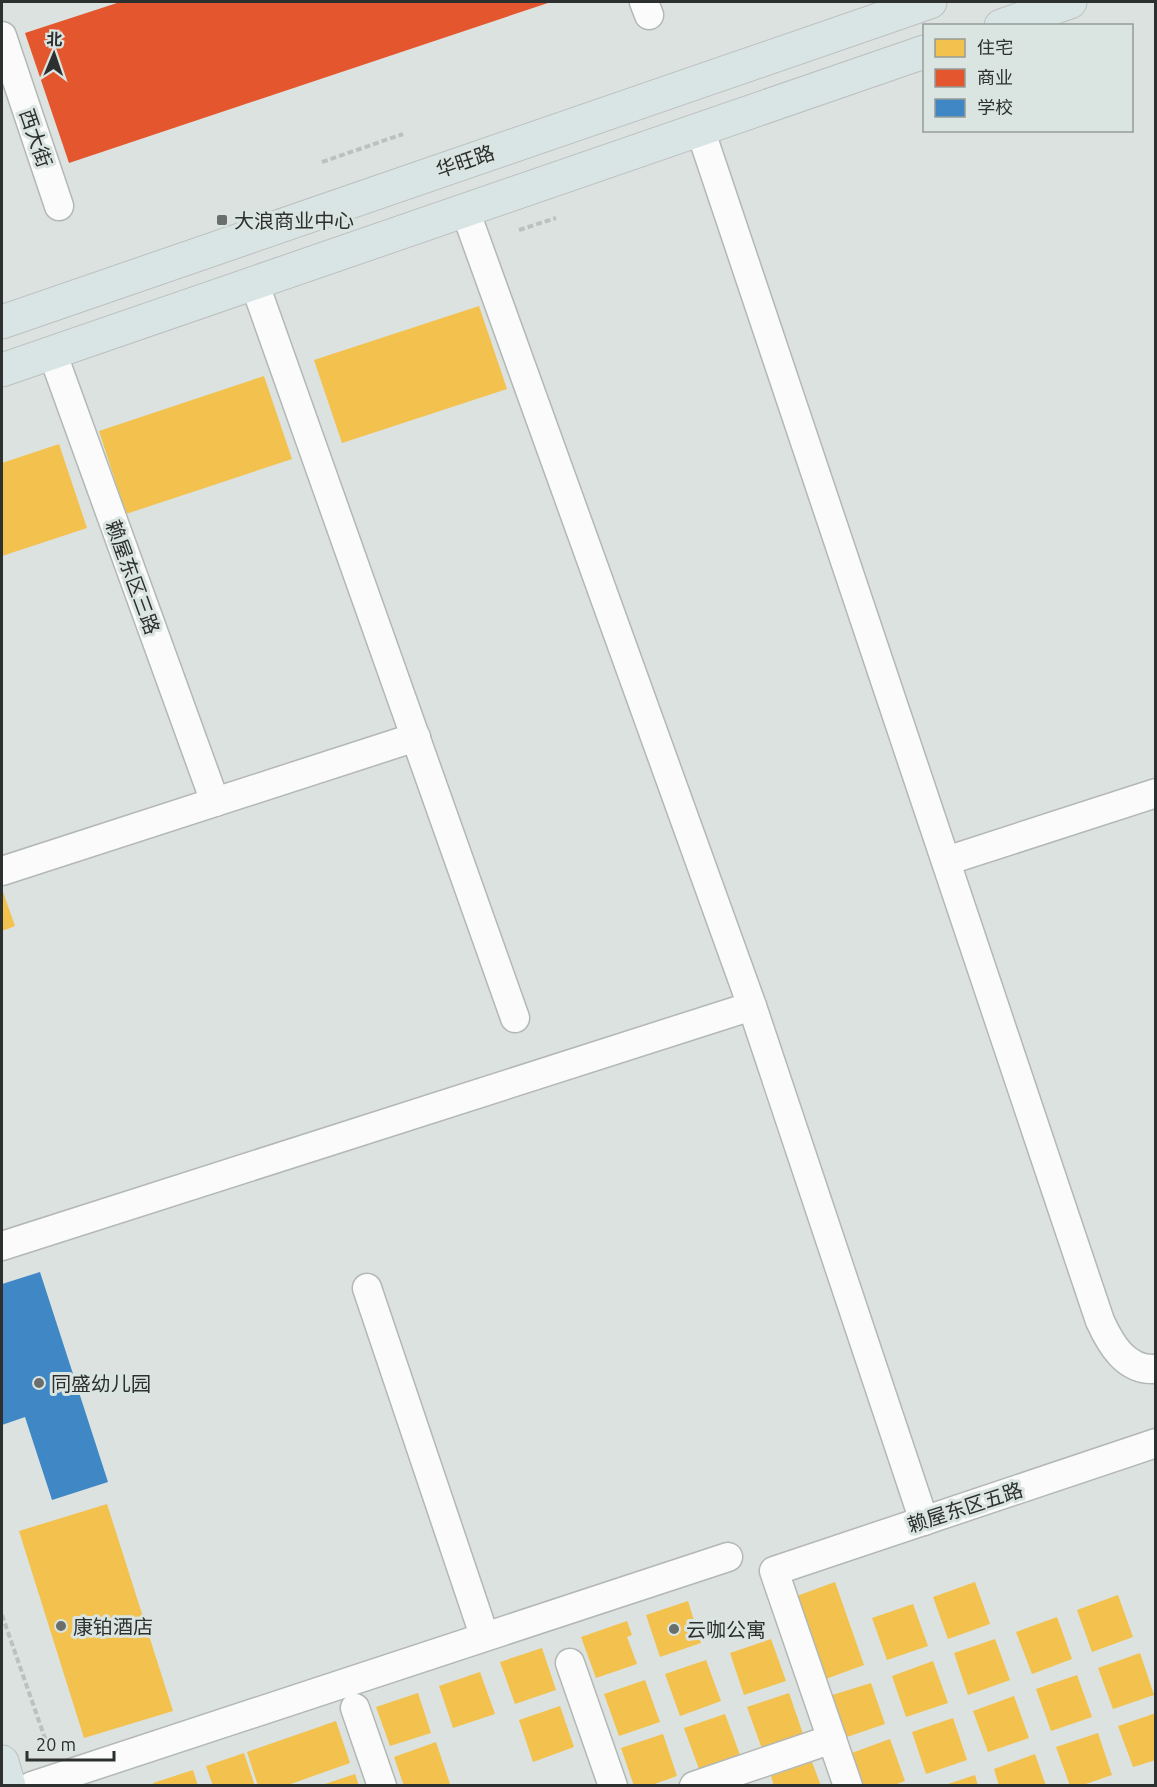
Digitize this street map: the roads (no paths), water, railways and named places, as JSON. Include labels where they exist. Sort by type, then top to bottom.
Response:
[{"type":"main road","name":"华旺路","points":[[2,322],[930,2]]},
{"type":"main road","points":[[1007,24],[1070,2]]},
{"type":"main road","points":[[2,370],[923,52]]},
{"type":"main road","points":[[2,1762],[9,1785]]},
{"type":"street","name":"西大街","points":[[2,36],[59,206]]},
{"type":"street","points":[[700,129],[1100,1321],[1109,1340],[1126,1360],[1136,1367],[1155,1369]]},
{"type":"street","points":[[465,210],[752,1006],[924,1521]]},
{"type":"street","points":[[254,282],[515,1018]]},
{"type":"street","name":"赖屋东区三路","points":[[52,352],[215,802]]},
{"type":"street","points":[[2,868],[416,737]]},
{"type":"street","points":[[946,861],[1155,794]]},
{"type":"street","points":[[2,1246],[752,1006]]},
{"type":"street","points":[[367,1288],[484,1635]]},
{"type":"street","name":"赖屋东区五路","points":[[832,1739],[774,1571],[1155,1443]]},
{"type":"street","points":[[32,1785],[484,1635],[728,1557]]},
{"type":"street","points":[[570,1663],[613,1785]]},
{"type":"street","points":[[355,1708],[382,1785]]},
{"type":"street","points":[[694,1785],[832,1739],[848,1785]]},
{"type":"place","name":"大浪商业中心","points":[[222,220]]},
{"type":"place","name":"同盛幼儿园","points":[[39,1383]]},
{"type":"place","name":"康铂酒店","points":[[61,1626]]},
{"type":"place","name":"云咖公寓","points":[[674,1629]]}]
